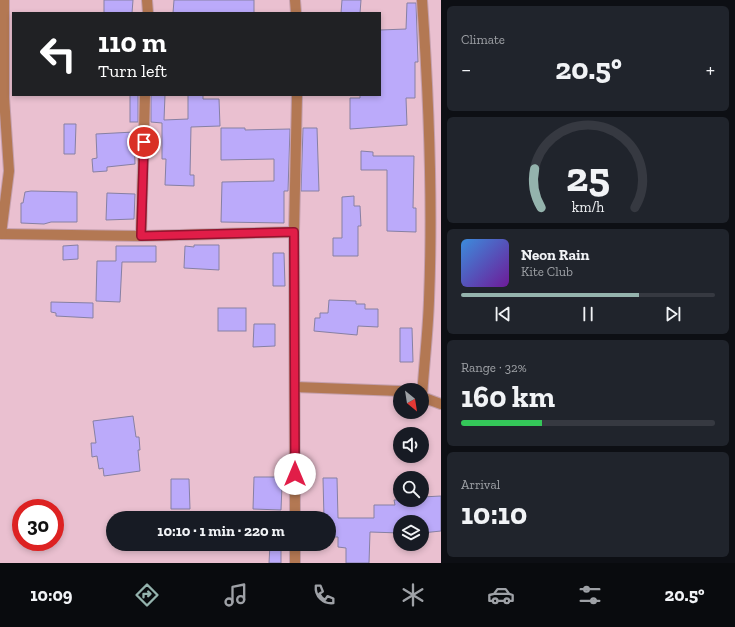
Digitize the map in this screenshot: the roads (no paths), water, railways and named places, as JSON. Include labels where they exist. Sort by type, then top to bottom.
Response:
[{"type":"street","points":[[4,0],[4,97],[9,171],[1,234],[141,236],[294,232]]},
{"type":"street","points":[[147,0],[148,12]]},
{"type":"street","points":[[295,0],[296,12]]},
{"type":"street","points":[[422,0],[427,71],[431,210],[429,301],[423,383]]},
{"type":"street","points":[[141,236],[145,96]]},
{"type":"street","points":[[295,511],[294,232],[297,96]]},
{"type":"street","points":[[295,387],[393,391]]},
{"type":"street","points":[[429,400],[441,404]]},
{"type":"street","points":[[295,551],[295,563]]}]
